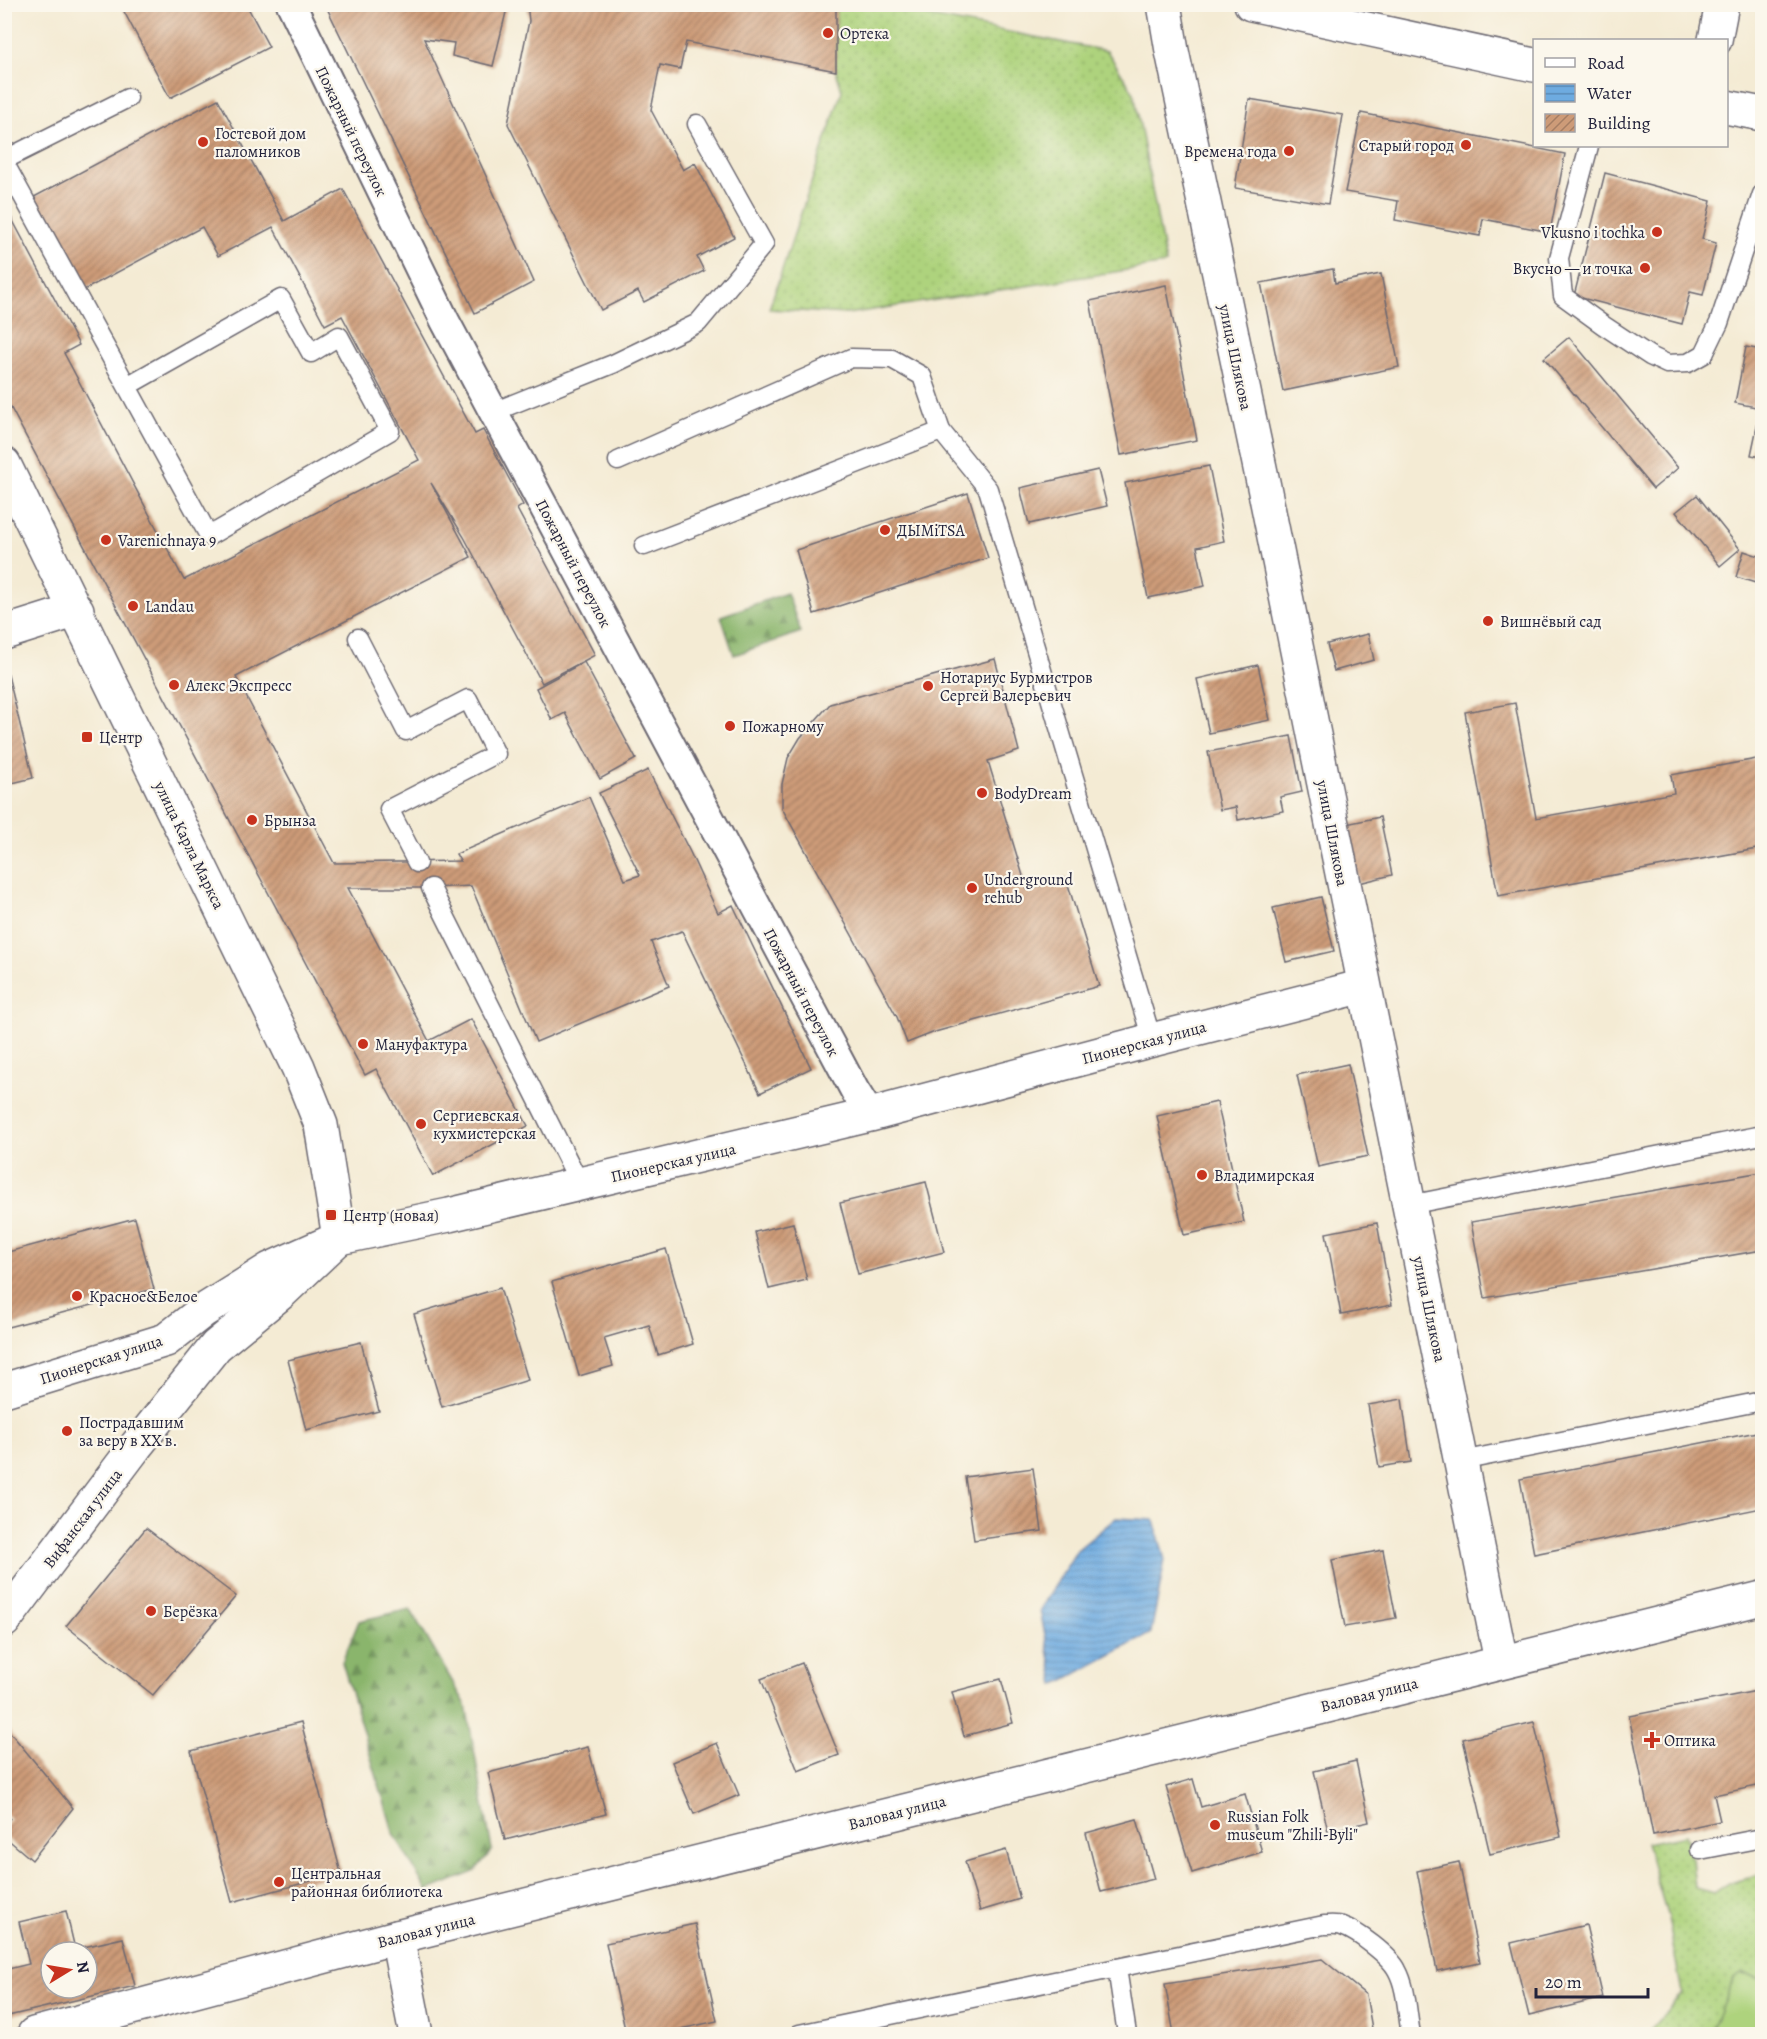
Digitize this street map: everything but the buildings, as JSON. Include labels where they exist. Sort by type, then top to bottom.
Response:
[{"type":"main road","name":"улица Шлякова","points":[[1164,4],[1501,1661]]},
{"type":"main road","points":[[1251,4],[1533,65]]},
{"type":"main road","points":[[1715,39],[1722,4]]},
{"type":"main road","points":[[1728,107],[1762,114]]},
{"type":"main road","name":"улица Карла Маркса","points":[[4,464],[298,1067],[321,1125],[339,1238]]},
{"type":"main road","points":[[4,633],[77,610]]},
{"type":"main road","name":"Пионерская улица","points":[[4,1390],[166,1340],[203,1311],[270,1269],[339,1238],[449,1215],[870,1115],[1364,986]]},
{"type":"main road","name":"Вифанская улица","points":[[4,1621],[136,1446],[216,1346],[282,1292],[339,1238]]},
{"type":"main road","name":"Валовая улица","points":[[34,2034],[397,1937],[1762,1598]]},
{"type":"main road","points":[[397,1937],[416,2034]]},
{"type":"street","name":"Пожарный переулок","points":[[291,4],[445,321],[849,1080],[870,1115]]},
{"type":"lane","points":[[127,386],[281,299],[310,353],[339,336],[390,431],[209,536],[127,386],[4,161],[128,98]]},
{"type":"lane","points":[[493,412],[613,364],[698,323],[764,244],[697,124]]},
{"type":"lane","points":[[1589,147],[1559,258],[1563,296],[1650,356],[1667,364],[1688,363],[1704,354],[1719,323],[1762,194]]},
{"type":"lane","points":[[618,461],[851,358],[892,359],[922,376],[941,431],[988,489],[1152,1040]]},
{"type":"lane","points":[[644,546],[941,431]]},
{"type":"lane","points":[[358,638],[406,731],[468,699],[496,754],[389,809],[417,863]]},
{"type":"lane","points":[[430,888],[580,1184]]},
{"type":"lane","points":[[1409,1204],[1762,1135]]},
{"type":"lane","points":[[1461,1461],[1762,1401]]},
{"type":"lane","points":[[1700,1850],[1762,1838]]},
{"type":"lane","points":[[799,2034],[1324,1925],[1342,1926],[1357,1934],[1386,1956],[1397,1969],[1403,1988],[1411,2034]]},
{"type":"lane","points":[[1117,1968],[1127,2034]]},
{"type":"green space","points":[[836,5],[869,5],[1107,51],[1134,93],[1166,264],[847,314],[769,309],[842,91],[836,71]]},
{"type":"green space","points":[[787,593],[801,632],[734,655],[721,616]]},
{"type":"green space","points":[[410,1609],[466,1705],[492,1850],[474,1872],[427,1891],[394,1834],[342,1662],[359,1621]]},
{"type":"green space","points":[[1685,1835],[1692,1858],[1695,1888],[1713,1893],[1728,1883],[1762,1875],[1762,2034],[1655,2034],[1651,2029],[1682,1993],[1668,1918],[1646,1843]]},
{"type":"green space","points":[[1740,1973],[1762,1980],[1762,2034],[1714,2034],[1713,2027],[1734,1978]]},
{"type":"water","points":[[1116,1518],[1154,1520],[1165,1560],[1151,1633],[1055,1685],[1040,1610],[1077,1550]]},
{"type":"place","name":"Ортека","points":[[828,33]]},
{"type":"place","name":"Гостевой дом паломников","points":[[203,142]]},
{"type":"place","name":"Старый город","points":[[1466,145]]},
{"type":"place","name":"Времена года","points":[[1289,151]]},
{"type":"place","name":"Vkusno i tochka","points":[[1657,232]]},
{"type":"place","name":"Вкусно — и точка","points":[[1645,268]]},
{"type":"place","name":"ДЫМiTSA","points":[[885,530]]},
{"type":"place","name":"Varenichnaya 9","points":[[106,540]]},
{"type":"place","name":"Landau","points":[[133,606]]},
{"type":"place","name":"Вишнёвый сад","points":[[1488,621]]},
{"type":"place","name":"Алекс Экспресс","points":[[174,685]]},
{"type":"place","name":"Нотариус Бурмистров Сергей Валерьевич","points":[[928,686]]},
{"type":"place","name":"Пожарному","points":[[730,726]]},
{"type":"place","name":"Центр","points":[[87,737]]},
{"type":"place","name":"BodyDream","points":[[982,793]]},
{"type":"place","name":"Брынза","points":[[252,820]]},
{"type":"place","name":"Underground rehub","points":[[972,888]]},
{"type":"place","name":"Мануфактура","points":[[363,1044]]},
{"type":"place","name":"Сергиевская кухмистерская","points":[[421,1124]]},
{"type":"place","name":"Владимирская","points":[[1202,1175]]},
{"type":"place","name":"Центр (новая)","points":[[331,1215]]},
{"type":"place","name":"Красное&Белое","points":[[77,1296]]},
{"type":"place","name":"Пострадавшим за веру в XX в.","points":[[67,1431]]},
{"type":"place","name":"Берёзка","points":[[151,1611]]},
{"type":"place","name":"Оптика","points":[[1652,1740]]},
{"type":"place","name":"Russian Folk museum \"Zhili-Byli\"","points":[[1215,1825]]},
{"type":"place","name":"Центральная районная библиотека","points":[[279,1882]]}]
